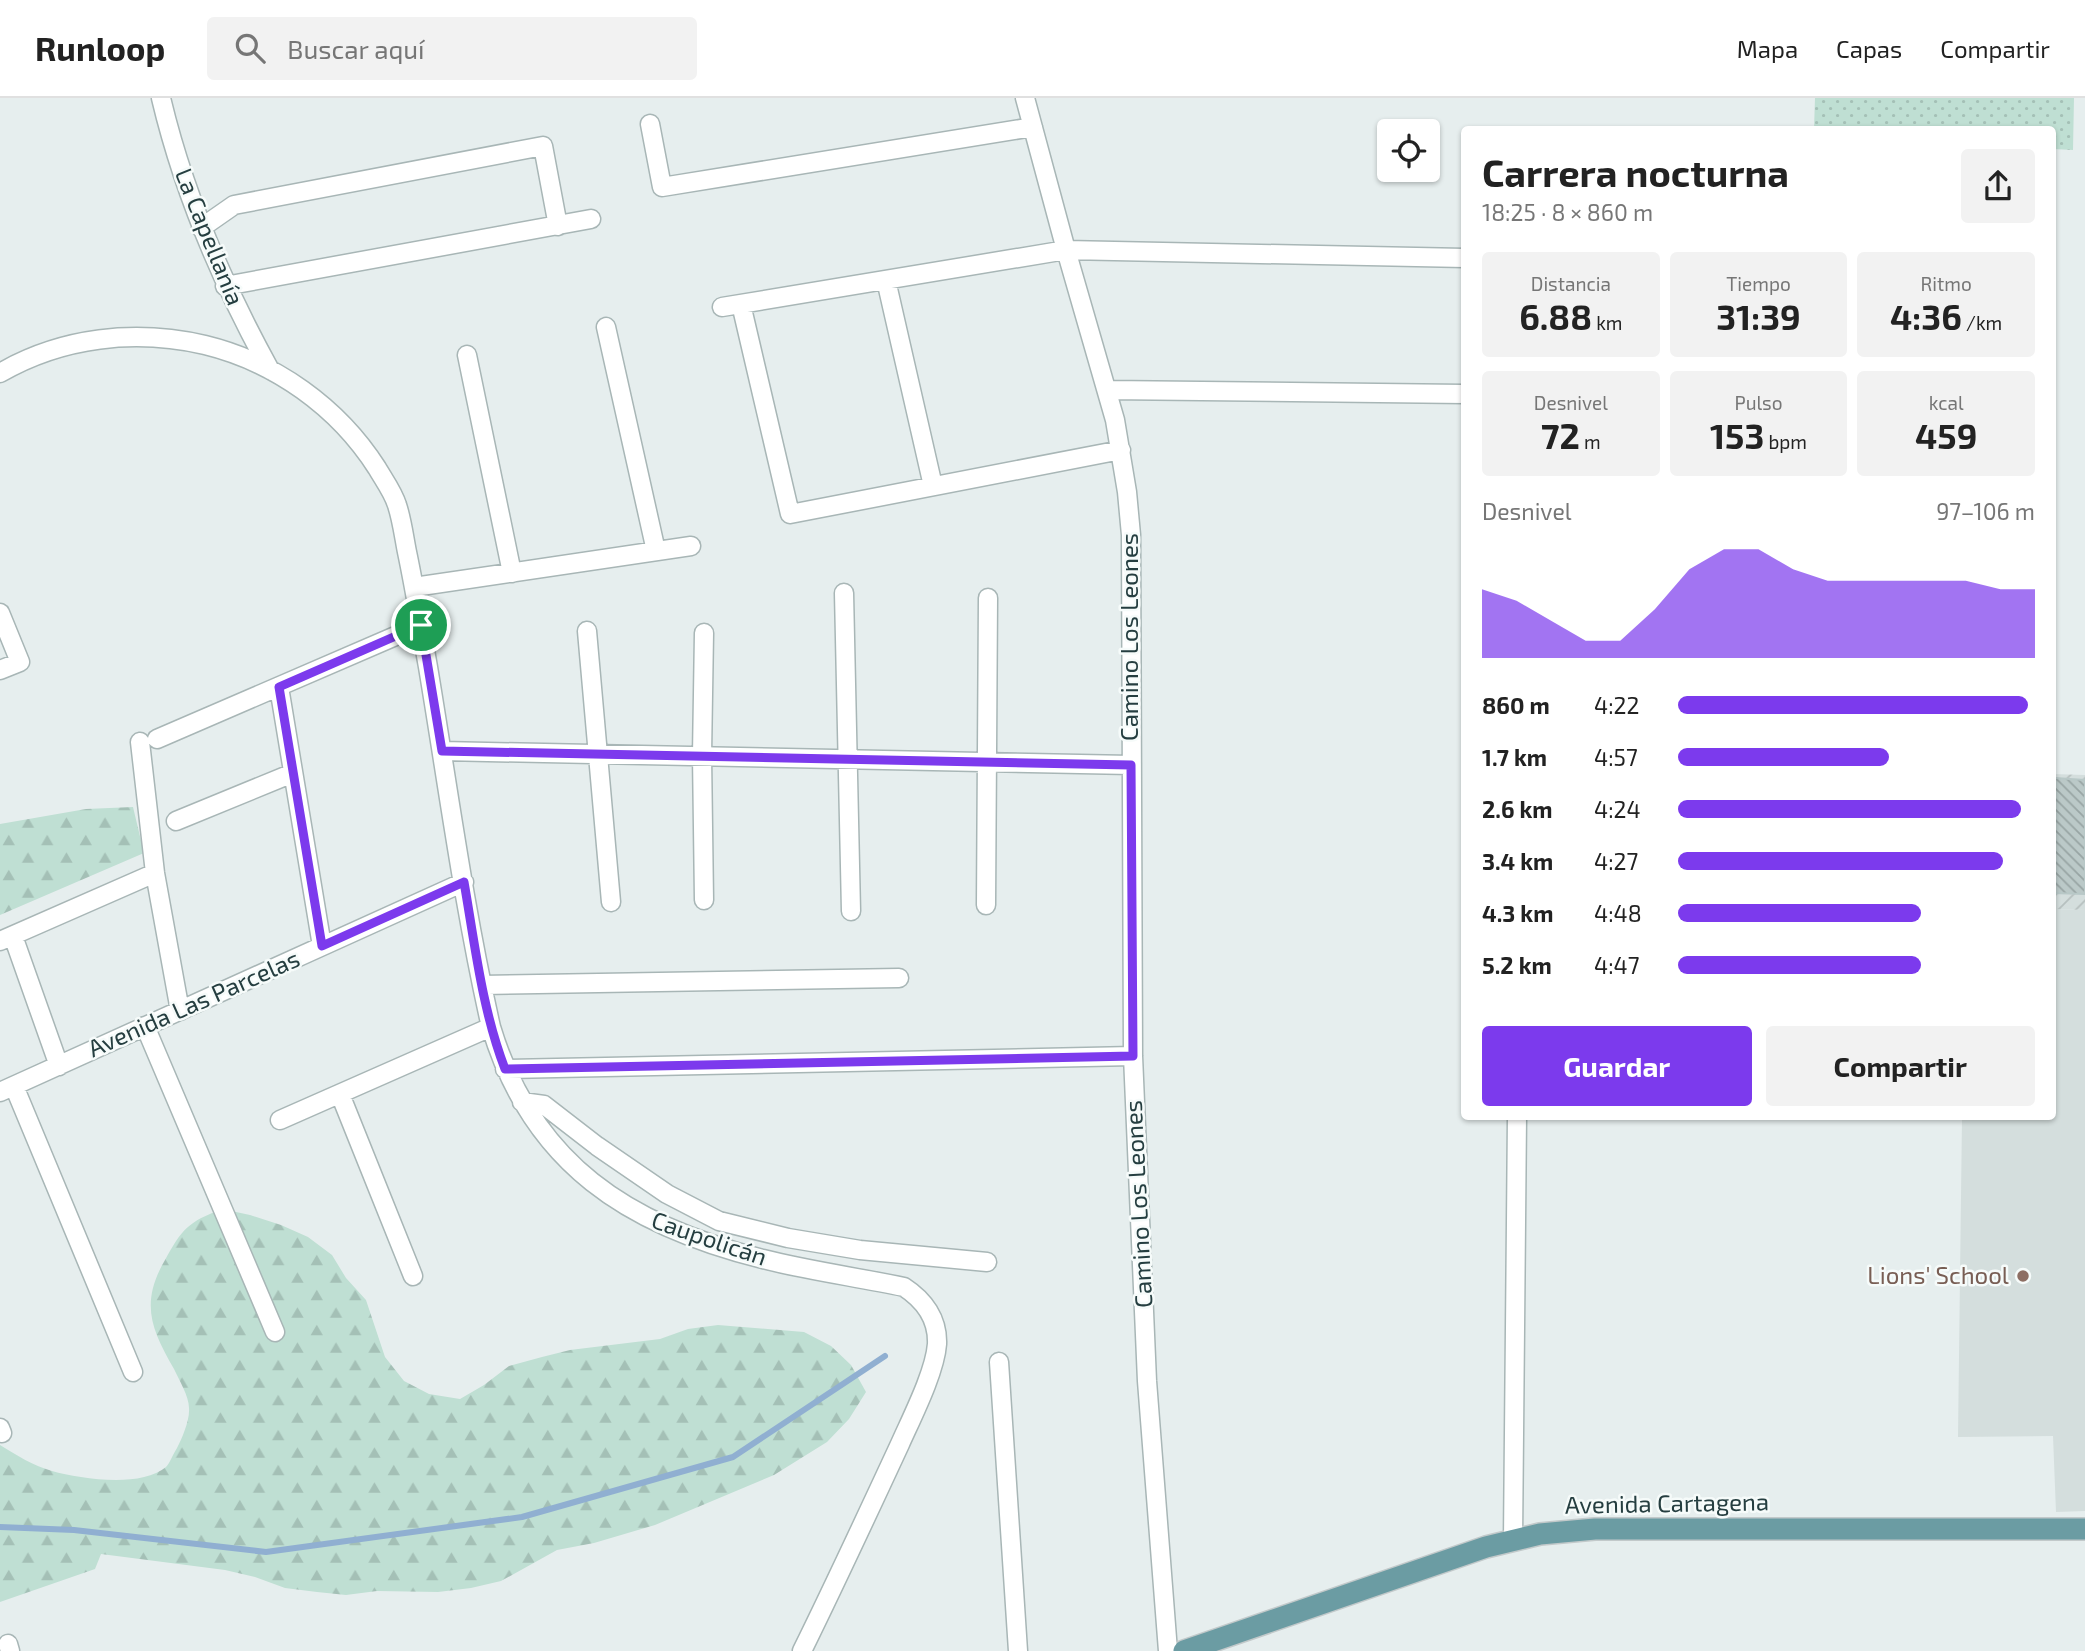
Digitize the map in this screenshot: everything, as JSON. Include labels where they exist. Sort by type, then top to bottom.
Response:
[{"type":"main road","name":"Avenida Cartagena","points":[[1184,1651],[1486,1547],[1554,1532],[1595,1529],[2085,1529]]},
{"type":"street","name":"La Capellanía","points":[[161,98],[183,180],[201,228],[225,286],[270,370]]},
{"type":"street","name":"Camino Los Leones","points":[[1026,98],[1066,250],[1108,390],[1121,450],[1131,535],[1133,1056],[1147,1381],[1168,1651]]},
{"type":"street","points":[[650,124],[662,187],[1033,127]]},
{"type":"street","points":[[201,228],[234,205],[543,146],[558,226]]},
{"type":"street","points":[[225,286],[592,219]]},
{"type":"street","points":[[722,307],[1066,250],[1461,258]]},
{"type":"street","points":[[886,280],[933,486]]},
{"type":"street","points":[[741,304],[790,514],[1121,450]]},
{"type":"street","points":[[606,327],[656,551]]},
{"type":"street","name":"Caupolicán","points":[[0,373],[46,351],[93,340],[160,337],[217,348],[270,370],[315,399],[345,427],[370,458],[397,505],[421,625],[491,1027],[505,1069],[537,1124],[570,1164],[610,1196],[653,1222],[696,1239],[762,1259],[904,1287],[928,1309],[937,1343],[932,1366],[914,1413],[863,1525],[802,1651]]},
{"type":"street","points":[[467,355],[512,573]]},
{"type":"street","points":[[1108,390],[1461,394]]},
{"type":"street","points":[[414,587],[691,546]]},
{"type":"street","points":[[844,593],[851,911]]},
{"type":"street","points":[[986,905],[988,598]]},
{"type":"street","points":[[0,613],[20,662],[0,670]]},
{"type":"street","points":[[180,1011],[155,873],[149,741],[421,625]]},
{"type":"street","points":[[587,631],[611,902]]},
{"type":"street","points":[[704,633],[704,900]]},
{"type":"street","points":[[279,687],[322,946]]},
{"type":"street","points":[[442,751],[1131,765]]},
{"type":"street","points":[[176,821],[293,773]]},
{"type":"street","points":[[59,1066],[6,939],[155,873]]},
{"type":"street","name":"Avenida Las Parcelas","points":[[7,1089],[464,882]]},
{"type":"street","points":[[482,985],[899,978]]},
{"type":"street","points":[[145,1026],[275,1332]]},
{"type":"street","points":[[280,1120],[491,1027]]},
{"type":"street","points":[[505,1069],[1133,1056]]},
{"type":"street","points":[[7,1089],[133,1372]]},
{"type":"street","points":[[340,1094],[413,1276]]},
{"type":"street","points":[[523,1102],[544,1105],[597,1146],[667,1194],[719,1221],[788,1238],[860,1250],[987,1262]]},
{"type":"street","points":[[1513,1540],[1517,1120]]},
{"type":"street","points":[[999,1362],[1018,1651]]},
{"type":"shaded area","points":[[2056,774],[2085,775],[2085,910],[2056,909]]},
{"type":"shaded area","name":"Lions' School","points":[[2056,909],[2085,910],[2085,1511],[2056,1512],[2053,1436],[1958,1437],[1962,1120],[2056,1120]]},
{"type":"green space","points":[[1815,98],[2074,98],[2073,150],[2056,149],[2056,126],[1814,126]]},
{"type":"green space","points":[[133,807],[144,853],[0,915],[0,824],[86,809]]},
{"type":"green space","points":[[222,1209],[281,1225],[308,1237],[332,1255],[346,1278],[366,1300],[385,1357],[404,1381],[429,1394],[460,1399],[509,1366],[570,1350],[660,1339],[688,1329],[718,1325],[804,1332],[831,1346],[851,1365],[866,1392],[849,1419],[827,1442],[774,1475],[655,1525],[594,1543],[557,1550],[501,1581],[438,1592],[377,1591],[346,1595],[285,1588],[225,1570],[101,1554],[95,1569],[0,1602],[0,1445],[45,1469],[94,1479],[142,1478],[155,1474],[169,1463],[185,1429],[189,1408],[183,1388],[154,1328],[151,1303],[153,1290],[165,1260],[187,1228],[201,1218]]},
{"type":"building","points":[[2056,778],[2085,780],[2085,894],[2056,893]]},
{"type":"waterway","points":[[0,1527],[74,1530],[266,1552],[522,1517],[733,1457],[885,1356]]},
{"type":"place","name":"Lions' School","points":[[2023,1276]]},
{"type":"route","points":[[421,625],[442,751],[1131,765],[1133,1056],[505,1069],[485,1000],[464,882],[322,946],[279,687],[421,625]]}]
